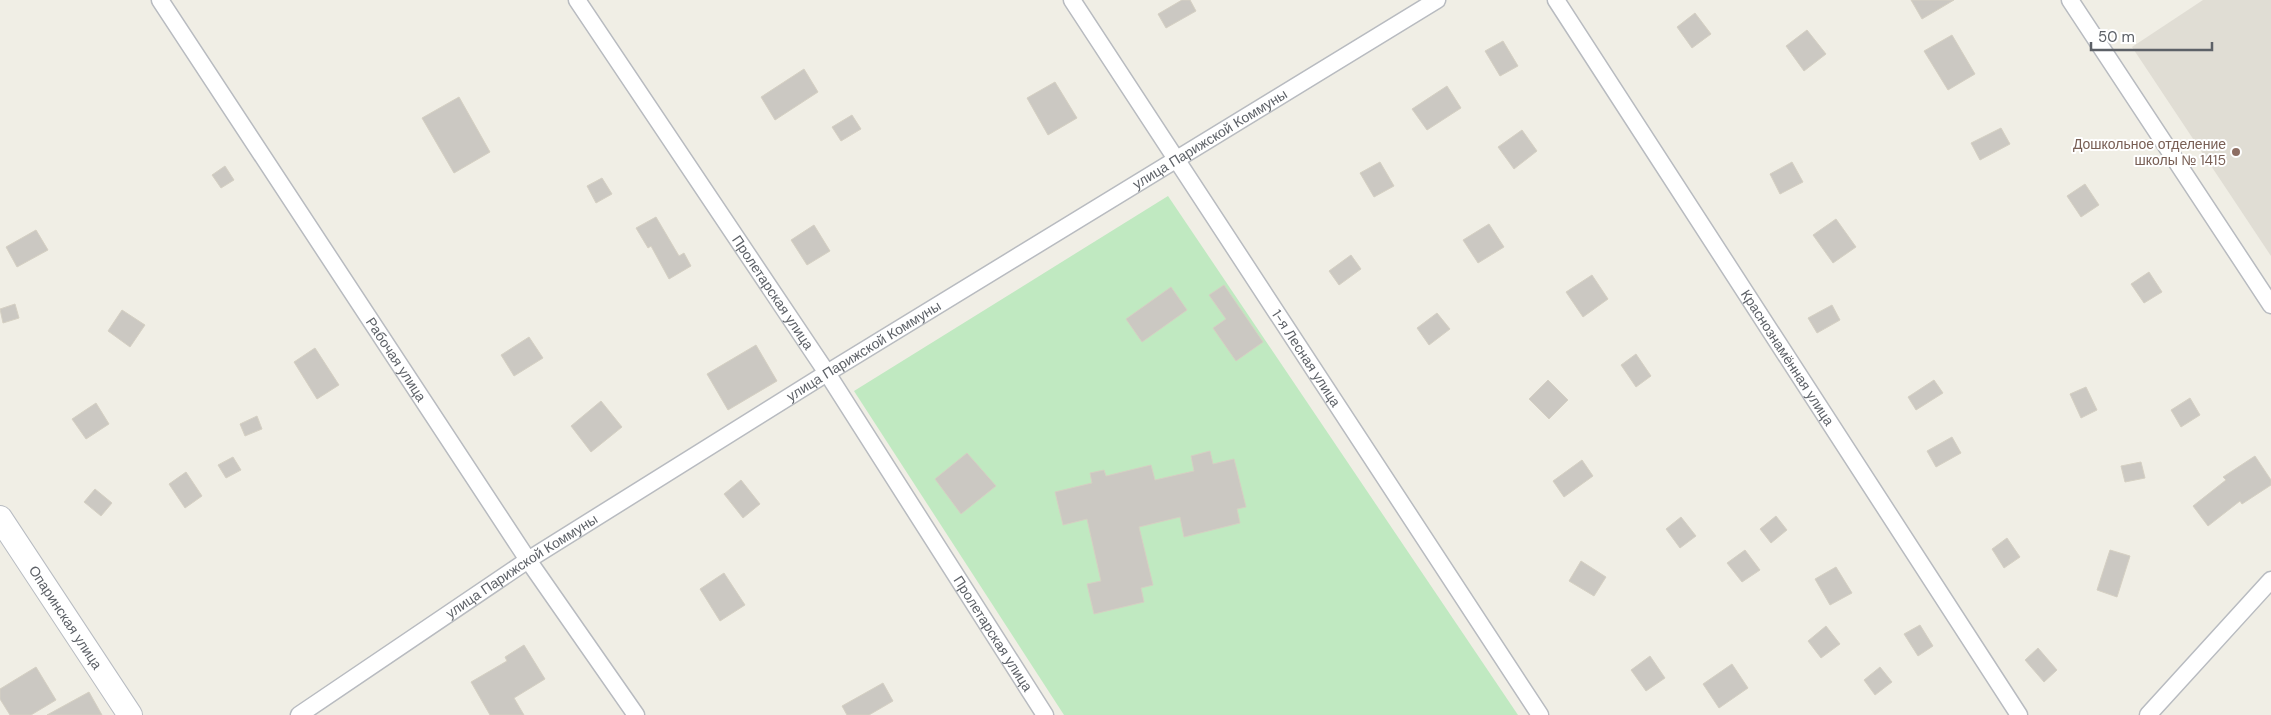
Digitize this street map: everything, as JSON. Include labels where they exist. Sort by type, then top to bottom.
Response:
[{"type":"main road","name":"Опаринская улица","points":[[0,518],[130,715]]},
{"type":"street","name":"Рабочая улица","points":[[160,0],[528,560],[636,715]]},
{"type":"street","name":"Пролетарская улица","points":[[577,0],[827,373],[1045,715]]},
{"type":"street","name":"1-я Лесная улица","points":[[1072,0],[1540,715]]},
{"type":"street","name":"улица Парижской Коммуны","points":[[299,715],[528,560],[827,373],[1437,0]]},
{"type":"street","name":"Краснознамённая улица","points":[[1556,0],[2019,715]]},
{"type":"street","points":[[2070,0],[2271,305]]},
{"type":"street","points":[[2148,715],[2271,580]]},
{"type":"shaded area","name":"Дошкольное отделение школы № 1415","points":[[2203,0],[2271,0],[2271,256],[2132,47]]},
{"type":"green space","points":[[1168,196],[1518,715],[1064,715],[854,391]]},
{"type":"building","points":[[1182,0],[1190,0],[1196,11],[1166,28],[1158,14]]},
{"type":"building","points":[[1911,0],[1954,0],[1922,19]]},
{"type":"building","points":[[1695,13],[1711,34],[1692,48],[1677,27]]},
{"type":"building","points":[[1807,30],[1826,54],[1804,71],[1786,46]]},
{"type":"building","points":[[1952,35],[1975,74],[1948,90],[1924,51]]},
{"type":"building","points":[[1503,41],[1518,66],[1500,76],[1485,51]]},
{"type":"building","points":[[804,69],[818,92],[775,120],[761,97]]},
{"type":"building","points":[[1055,82],[1077,118],[1048,135],[1027,98]]},
{"type":"building","points":[[1447,86],[1461,108],[1427,130],[1412,109]]},
{"type":"building","points":[[459,97],[490,152],[454,173],[422,118]]},
{"type":"building","points":[[852,115],[861,129],[841,141],[832,127]]},
{"type":"building","points":[[2001,128],[2010,144],[1980,160],[1971,143]]},
{"type":"building","points":[[1522,130],[1537,151],[1514,169],[1498,147]]},
{"type":"building","points":[[1380,162],[1394,186],[1374,197],[1360,173]]},
{"type":"building","points":[[1792,162],[1803,182],[1780,194],[1770,174]]},
{"type":"building","points":[[225,166],[234,180],[221,188],[212,175]]},
{"type":"building","points":[[602,178],[612,194],[596,203],[587,186]]},
{"type":"building","points":[[2085,184],[2099,205],[2081,217],[2067,196]]},
{"type":"building","points":[[656,217],[679,256],[684,253],[691,266],[669,279],[651,246],[648,248],[636,228]]},
{"type":"building","points":[[1836,219],[1856,247],[1833,263],[1813,235]]},
{"type":"building","points":[[1489,224],[1504,247],[1478,263],[1463,240]]},
{"type":"building","points":[[814,225],[830,251],[807,265],[791,240]]},
{"type":"building","points":[[36,230],[48,250],[17,267],[6,247]]},
{"type":"building","points":[[1351,255],[1361,269],[1339,285],[1329,271]]},
{"type":"building","points":[[2149,272],[2162,292],[2144,303],[2131,284]]},
{"type":"building","points":[[1592,275],[1608,299],[1583,317],[1566,292]]},
{"type":"building","points":[[1224,285],[1263,342],[1236,361],[1213,328],[1226,319],[1209,295]]},
{"type":"building","points":[[1171,287],[1187,310],[1142,342],[1126,319]]},
{"type":"building","points":[[15,304],[19,318],[3,323],[0,309]]},
{"type":"building","points":[[1832,305],[1840,320],[1817,333],[1808,318]]},
{"type":"building","points":[[122,310],[145,325],[130,347],[108,331]]},
{"type":"building","points":[[1437,313],[1450,329],[1429,345],[1417,328]]},
{"type":"building","points":[[529,337],[543,358],[514,376],[501,355]]},
{"type":"building","points":[[756,345],[777,381],[728,410],[707,374]]},
{"type":"building","points":[[315,348],[339,385],[317,399],[294,362]]},
{"type":"building","points":[[1636,354],[1651,376],[1636,387],[1621,365]]},
{"type":"building","points":[[1548,380],[1568,400],[1549,419],[1529,399]]},
{"type":"building","points":[[1934,380],[1943,393],[1916,410],[1908,397]]},
{"type":"building","points":[[2086,387],[2097,410],[2081,418],[2070,394]]},
{"type":"building","points":[[2190,398],[2200,415],[2181,427],[2171,410]]},
{"type":"building","points":[[601,401],[622,427],[591,452],[571,426]]},
{"type":"building","points":[[96,403],[109,424],[86,439],[72,419]]},
{"type":"building","points":[[257,416],[262,429],[245,436],[240,424]]},
{"type":"building","points":[[1952,437],[1961,453],[1936,467],[1927,451]]},
{"type":"building","points":[[1210,451],[1213,464],[1234,459],[1246,507],[1237,509],[1240,523],[1184,537],[1180,517],[1139,527],[1153,585],[1141,588],[1144,602],[1094,614],[1087,584],[1101,581],[1087,519],[1063,525],[1055,492],[1092,483],[1090,473],[1104,470],[1106,476],[1151,465],[1155,480],[1194,471],[1191,456]]},
{"type":"building","points":[[967,453],[996,486],[961,514],[935,479]]},
{"type":"building","points":[[2255,456],[2271,480],[2271,485],[2242,504],[2240,501],[2208,526],[2193,506],[2226,480],[2223,477]]},
{"type":"building","points":[[233,457],[241,470],[226,478],[218,465]]},
{"type":"building","points":[[1582,460],[1593,476],[1564,497],[1553,481]]},
{"type":"building","points":[[2141,462],[2145,478],[2125,482],[2121,466]]},
{"type":"building","points":[[186,472],[202,496],[185,508],[169,484]]},
{"type":"building","points":[[741,480],[760,504],[743,518],[724,494]]},
{"type":"building","points":[[95,489],[112,503],[101,516],[84,502]]},
{"type":"building","points":[[1776,516],[1787,530],[1771,543],[1760,529]]},
{"type":"building","points":[[1681,517],[1696,536],[1680,548],[1666,529]]},
{"type":"building","points":[[2007,538],[2020,557],[2004,568],[1992,549]]},
{"type":"building","points":[[1745,550],[1760,570],[1742,582],[1727,563]]},
{"type":"building","points":[[2110,550],[2130,556],[2117,597],[2097,590]]},
{"type":"building","points":[[1581,561],[1606,577],[1594,596],[1569,581]]},
{"type":"building","points":[[1836,567],[1852,593],[1830,605],[1815,579]]},
{"type":"building","points":[[724,573],[745,605],[720,621],[700,589]]},
{"type":"building","points":[[1920,625],[1933,646],[1918,656],[1904,634]]},
{"type":"building","points":[[1826,626],[1840,644],[1821,658],[1808,641]]},
{"type":"building","points":[[524,645],[545,679],[514,698],[524,715],[490,715],[471,682],[507,661],[505,657]]},
{"type":"building","points":[[2038,648],[2057,670],[2044,682],[2025,660]]},
{"type":"building","points":[[1650,656],[1665,678],[1646,691],[1631,670]]},
{"type":"building","points":[[1732,664],[1748,688],[1719,708],[1703,684]]},
{"type":"building","points":[[36,667],[56,700],[31,715],[10,715],[0,699],[0,689]]},
{"type":"building","points":[[1880,667],[1892,682],[1875,695],[1864,680]]},
{"type":"building","points":[[883,683],[893,701],[869,715],[847,715],[842,706]]},
{"type":"building","points":[[89,692],[102,715],[47,715]]},
{"type":"place","name":"Дошкольное отделение школы № 1415","points":[[2236,152]]}]
